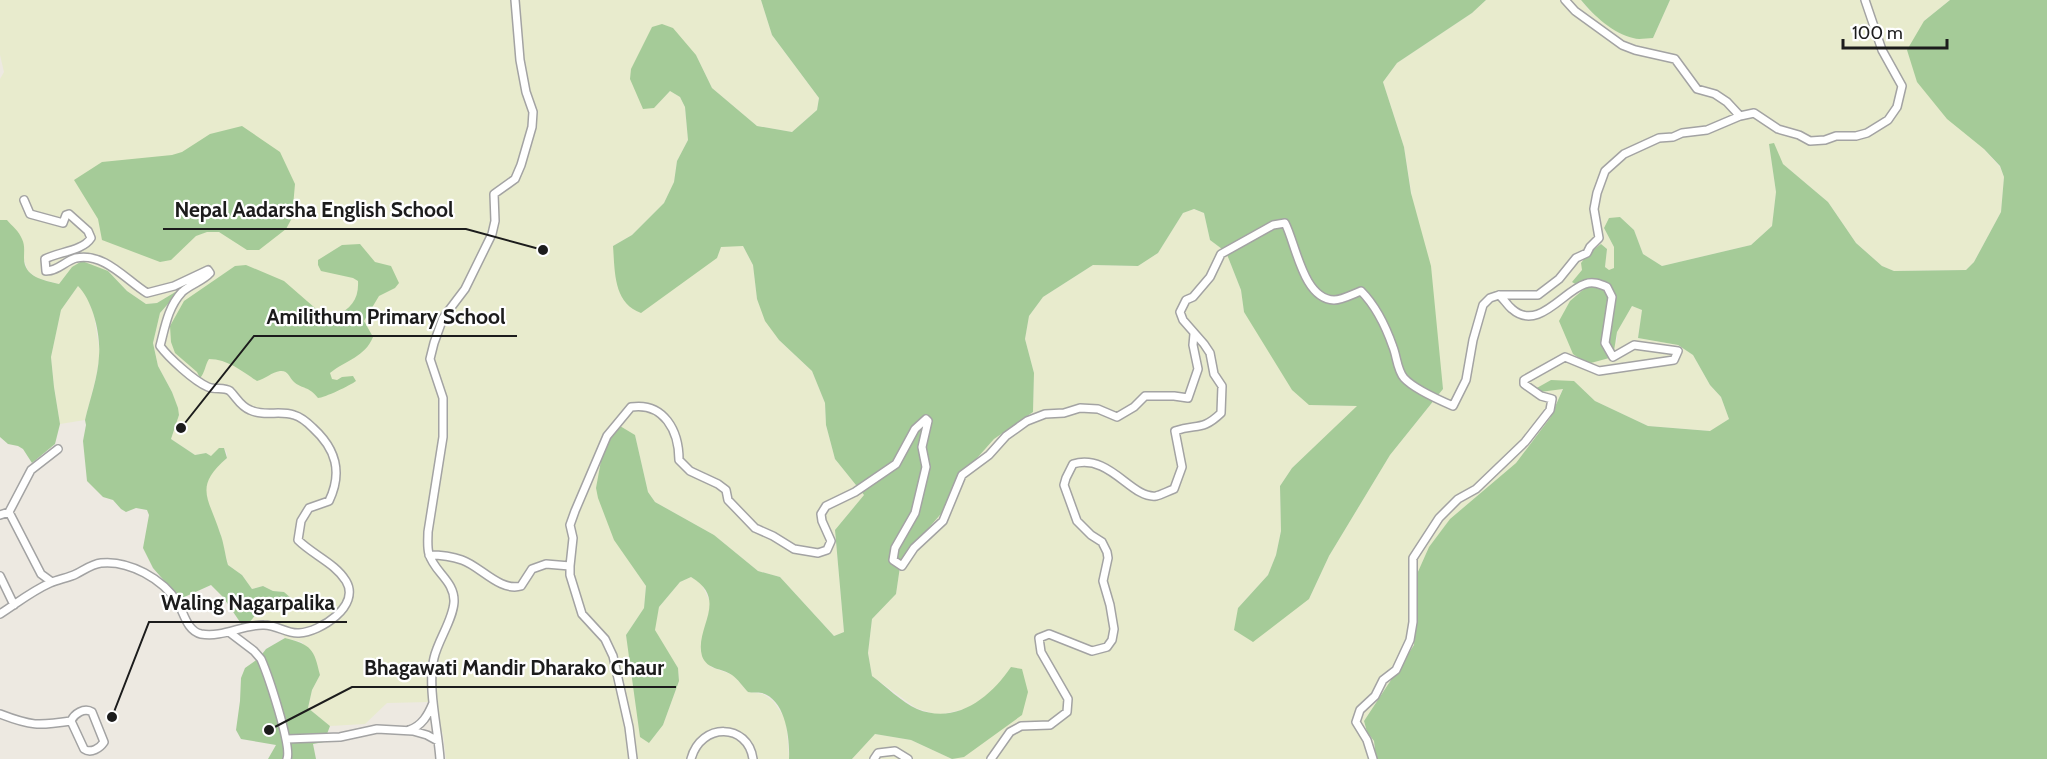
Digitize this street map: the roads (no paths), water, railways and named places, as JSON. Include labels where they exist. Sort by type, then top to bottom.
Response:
[{"type":"street","points":[[440,759],[432,673],[434,657],[452,613],[454,601],[452,590],[429,555],[428,531],[443,437],[442,398],[430,359],[443,318],[465,289],[492,234],[495,221],[494,194],[514,179],[521,165],[532,127],[532,112],[520,60],[515,0]]},
{"type":"street","points":[[1565,0],[1575,11],[1622,45],[1675,59],[1697,89],[1715,94],[1727,102],[1740,116]]},
{"type":"street","points":[[992,759],[1010,732],[1021,726],[1050,725],[1067,712],[1068,699],[1041,652],[1039,638],[1049,634],[1092,651],[1107,647],[1112,640],[1114,629],[1112,615],[1103,581],[1108,558],[1107,552],[1102,542],[1077,521],[1064,486],[1073,464],[1085,461],[1107,469],[1139,492],[1155,496],[1174,489],[1182,467],[1175,431],[1204,426],[1221,413],[1222,387],[1214,374],[1210,353],[1183,320],[1180,312],[1186,300],[1193,297],[1210,277],[1221,254],[1273,225],[1285,223],[1309,284],[1322,298],[1335,300],[1361,291],[1376,309],[1404,378],[1453,406],[1466,380],[1480,312],[1490,298],[1499,295],[1538,295],[1559,279],[1576,258],[1587,253],[1599,238],[1594,209],[1597,192],[1605,171],[1624,154],[1659,138],[1707,130],[1740,116],[1754,113],[1778,129],[1800,135],[1810,141],[1867,133],[1888,120],[1897,107],[1902,86],[1882,50],[1865,0]]},
{"type":"street","points":[[0,614],[29,594],[52,582],[100,563],[130,565],[165,587],[193,630],[199,634],[229,632],[256,624],[276,625],[298,633],[315,629],[333,619],[347,603],[350,593],[347,582],[327,562],[298,540],[301,521],[309,508],[329,501],[336,487],[333,453],[321,435],[297,415],[280,412],[265,415],[247,409],[228,390],[209,387],[195,378],[166,354],[160,346],[174,303],[183,292],[206,277],[210,273],[208,270],[174,286],[147,293],[112,267],[86,258],[77,258],[68,261],[54,271],[46,271],[45,259],[83,245],[91,238],[88,231],[69,214],[66,215],[63,223],[30,214],[24,200]]},
{"type":"street","points":[[1373,759],[1367,740],[1356,723],[1360,710],[1375,696],[1383,680],[1396,670],[1410,640],[1413,622],[1413,558],[1439,518],[1458,499],[1471,493],[1497,470],[1529,437],[1550,410],[1552,399],[1541,396],[1524,384],[1524,380],[1565,357],[1599,371],[1674,360],[1678,351],[1634,345],[1613,357],[1605,343],[1612,297],[1607,286],[1597,283],[1584,284],[1545,312],[1526,316],[1512,310],[1499,295]]},
{"type":"street","points":[[633,759],[629,727],[613,656],[605,639],[582,614],[570,575],[573,538],[570,525],[575,511],[607,436],[631,407],[643,405],[661,413],[672,428],[679,450],[679,460],[690,471],[726,490],[728,500],[755,528],[794,549],[818,553],[827,550],[831,541],[821,514],[826,506],[855,492],[896,464],[915,429],[926,419],[928,421],[922,447],[926,467],[915,513],[895,548],[893,560],[902,566],[914,548],[944,521],[962,475],[989,455],[1006,436],[1027,421],[1045,414],[1064,413],[1080,408],[1098,409],[1117,417],[1134,407],[1145,396],[1188,398],[1198,369],[1193,345],[1194,334]]},
{"type":"street","points":[[0,515],[9,512],[31,470],[58,449]]},
{"type":"street","points":[[9,512],[41,574],[52,582]]},
{"type":"street","points":[[429,555],[464,560],[506,585],[515,587],[521,586],[532,569],[546,564],[570,566]]},
{"type":"street","points":[[0,576],[14,605]]},
{"type":"street","points":[[229,632],[261,659],[287,739],[289,754],[287,759]]},
{"type":"street","points":[[406,730],[420,724],[434,701]]},
{"type":"street","points":[[85,710],[92,712],[105,742],[87,751],[71,722],[73,717],[85,710]]},
{"type":"street","points":[[0,714],[33,725],[71,722]]},
{"type":"street","points":[[287,739],[340,736],[377,729],[406,730],[427,735],[438,741]]},
{"type":"street","points":[[691,759],[698,743],[712,732],[730,732],[741,738],[747,744],[753,759]]},
{"type":"street","points":[[873,759],[878,753],[895,751],[908,759]]},
{"type":"place","name":"Nepal Aadarsha English School","points":[[543,250]]},
{"type":"place","name":"Amilithum Primary School","points":[[181,428]]},
{"type":"place","name":"Waling Nagarpalika","points":[[112,717]]},
{"type":"place","name":"Bhagawati Mandir Dharako Chaur","points":[[269,730]]}]
